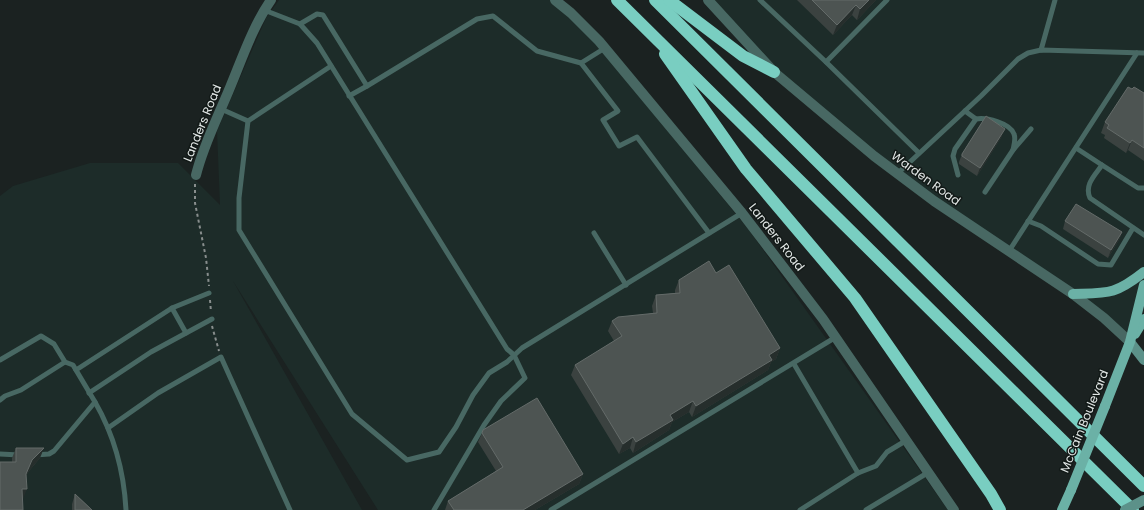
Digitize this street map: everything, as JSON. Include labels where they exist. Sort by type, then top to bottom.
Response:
[{"type":"highway","points":[[618,0],[1133,510]]},
{"type":"highway","points":[[655,0],[1144,486]]},
{"type":"highway","points":[[669,0],[743,56],[774,72]]},
{"type":"highway","points":[[648,30],[746,169],[833,271],[873,323],[991,494],[1000,510]]},
{"type":"highway","points":[[1115,492],[1125,510]]},
{"type":"main road","points":[[1073,294],[1108,293],[1122,289],[1144,272]]},
{"type":"main road","name":"McCain Boulevard","points":[[1062,510],[1130,342],[1144,285]]},
{"type":"main road","name":"McCain Boulevard","points":[[1130,342],[1144,319]]},
{"type":"main road","name":"Warden Road","points":[[1130,342],[1144,360]]},
{"type":"main road","points":[[1125,510],[1144,500]]},
{"type":"street","name":"Landers Road","points":[[196,174],[221,108],[264,10],[271,0]]},
{"type":"street","name":"Landers Road","points":[[555,0],[584,26],[605,48],[742,213],[836,337],[954,510]]},
{"type":"street","name":"Warden Road","points":[[708,0],[774,72],[833,123],[897,174],[1073,294],[1104,318],[1130,342]]},
{"type":"lane","points":[[760,0],[919,153]]},
{"type":"lane","points":[[826,62],[887,0]]},
{"type":"lane","points":[[1042,50],[1055,0]]},
{"type":"lane","points":[[264,10],[300,24],[317,43],[507,349],[514,355],[525,378],[501,401],[484,425],[434,510]]},
{"type":"lane","points":[[300,24],[317,14],[323,15],[367,86]]},
{"type":"lane","points":[[349,96],[477,19],[484,16],[493,16],[537,51],[581,63],[618,111],[603,120],[619,146],[637,137],[709,233]]},
{"type":"lane","points":[[581,63],[605,48]]},
{"type":"lane","points":[[897,174],[1018,59],[1028,53],[1042,50],[1144,53]]},
{"type":"lane","points":[[1009,251],[1137,53]]},
{"type":"lane","points":[[331,66],[248,121],[239,198],[239,230],[352,414],[407,460],[439,452],[456,427],[473,395],[489,373],[507,362],[514,355],[742,213]]},
{"type":"lane","points":[[221,108],[248,121]]},
{"type":"lane","points":[[965,111],[976,119],[982,118],[990,120],[1012,130],[1015,135],[1013,150]]},
{"type":"lane","points":[[958,175],[953,156],[955,149],[976,119]]},
{"type":"lane","points":[[985,192],[1013,150],[1031,129]]},
{"type":"lane","points":[[1076,148],[1138,188],[1144,188]]},
{"type":"lane","points":[[1102,165],[1088,184],[1087,192],[1090,198],[1144,235]]},
{"type":"lane","points":[[1028,221],[1041,226],[1098,264],[1111,265],[1133,228]]},
{"type":"lane","points":[[594,233],[626,285]]},
{"type":"lane","points":[[76,370],[172,308],[209,293]]},
{"type":"lane","points":[[172,308],[186,333]]},
{"type":"lane","points":[[90,393],[151,352],[212,319]]},
{"type":"lane","points":[[0,360],[41,336],[54,344],[65,362],[73,365],[95,402],[108,428],[118,455],[126,510]]},
{"type":"lane","points":[[551,510],[794,364],[836,337]]},
{"type":"lane","points":[[108,428],[158,393],[221,357],[290,510]]},
{"type":"lane","points":[[0,400],[5,396],[21,390],[65,362]]},
{"type":"lane","points":[[794,364],[858,473]]},
{"type":"lane","points":[[0,454],[49,454],[54,451],[95,402]]},
{"type":"lane","points":[[800,510],[858,473],[876,466],[887,452],[907,440]]},
{"type":"lane","points":[[866,510],[929,472]]},
{"type":"path","name":"Landers Road","points":[[196,174],[194,189],[195,203],[206,258],[216,345],[221,357]]},
{"type":"shaded area","points":[[279,0],[550,0],[560,6],[593,40],[749,230],[948,510],[378,510],[233,281],[362,510],[0,510],[0,196],[13,186],[90,163],[178,163],[220,205],[217,131],[266,18]]},
{"type":"shaded area","points":[[706,0],[1144,0],[1144,297],[1130,342],[1009,251],[874,156],[749,43]]},
{"type":"building","points":[[812,0],[869,0],[860,9],[856,5],[837,25]]},
{"type":"building","points":[[1128,87],[1132,89],[1134,87],[1144,93],[1144,148],[1132,140],[1130,143],[1107,128],[1109,125],[1105,122]]},
{"type":"building","points":[[986,116],[1005,129],[980,168],[962,156],[962,154]]},
{"type":"building","points":[[1076,204],[1122,232],[1111,250],[1065,221]]},
{"type":"building","points":[[709,261],[716,273],[729,265],[780,348],[769,355],[772,360],[696,406],[693,401],[670,415],[673,420],[636,442],[633,437],[623,444],[575,365],[622,336],[612,321],[618,317],[657,313],[656,295],[680,293],[679,280]]},
{"type":"building","points":[[537,398],[583,474],[523,510],[454,510],[448,501],[503,467],[482,433],[483,430]]},
{"type":"building","points":[[16,448],[44,448],[32,460],[26,474],[27,489],[22,489],[23,510],[0,510],[0,462],[16,462]]},
{"type":"building","points":[[75,494],[92,510],[75,510]]}]
